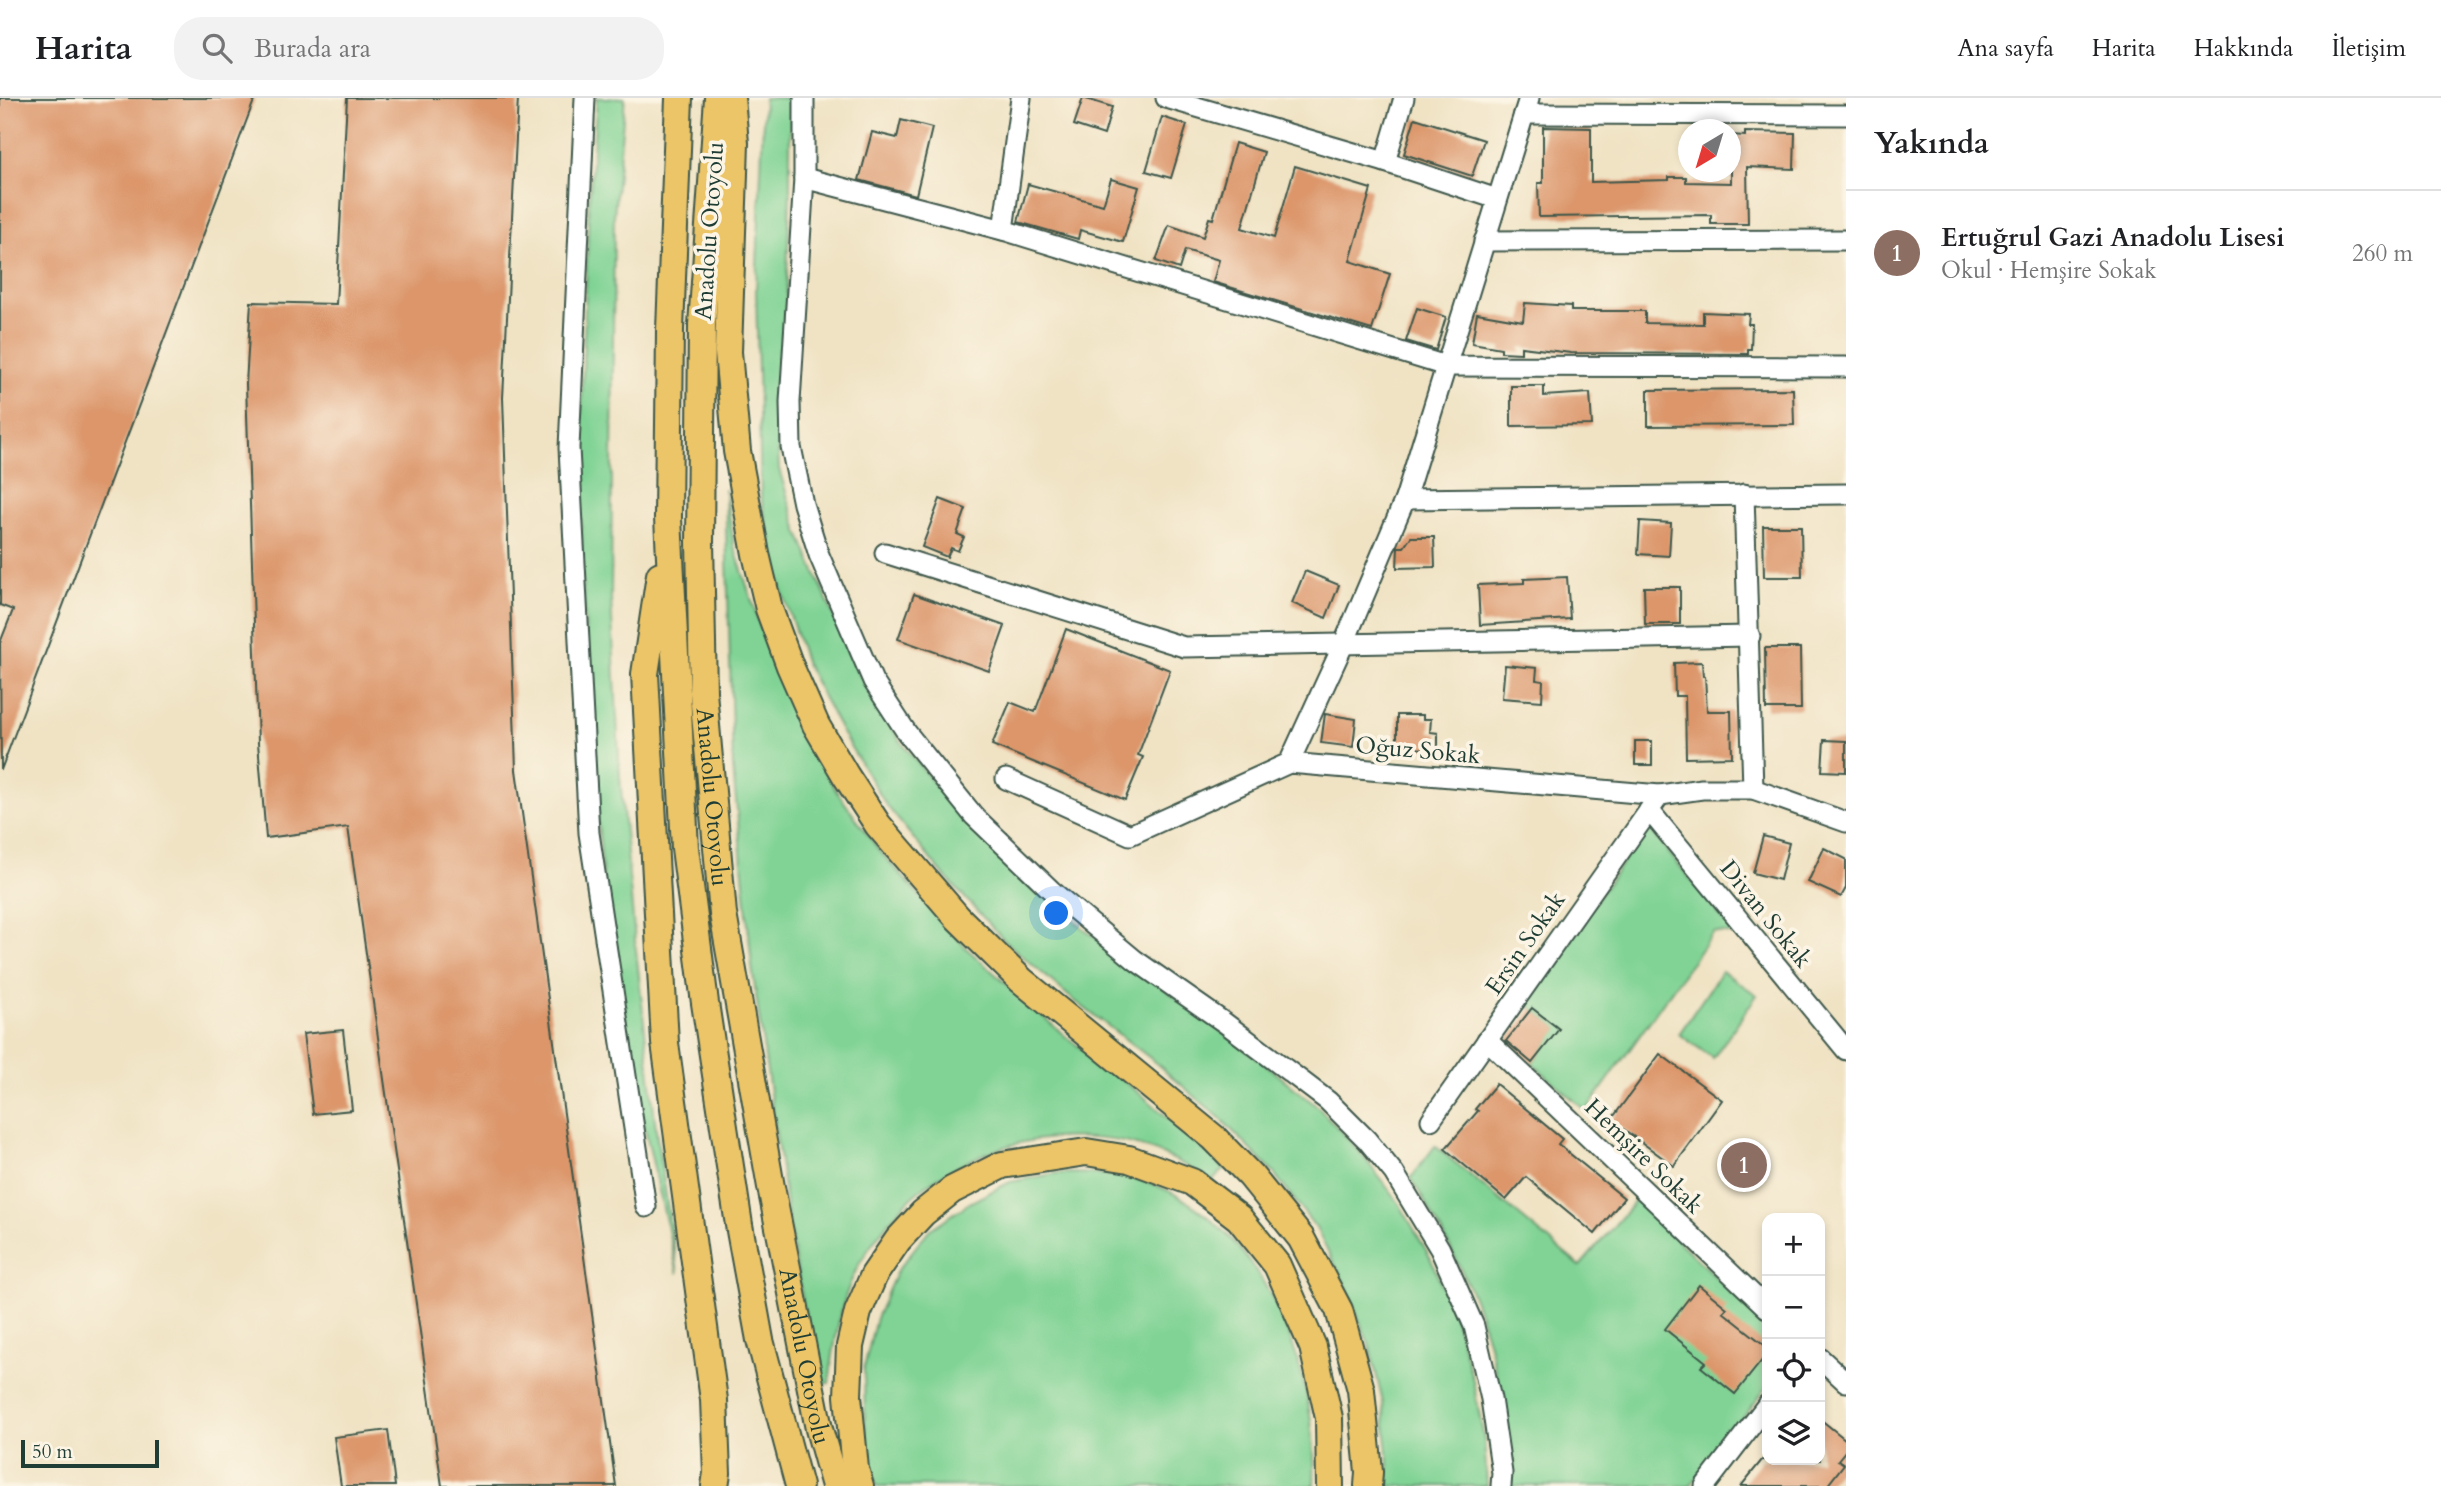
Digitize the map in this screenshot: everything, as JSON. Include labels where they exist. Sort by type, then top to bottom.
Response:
[{"type":"highway","name":"Anadolu Otoyolu","points":[[679,98],[670,330],[668,518],[685,848],[738,1225],[760,1340],[799,1486]]},
{"type":"highway","name":"Anadolu Otoyolu","points":[[718,98],[702,325],[700,542],[703,692],[723,914],[773,1201],[819,1429],[835,1486]]},
{"type":"highway","points":[[732,98],[735,143],[728,352],[737,451],[769,609],[816,725],[878,825],[957,918],[1021,980],[1214,1138],[1251,1176],[1301,1238],[1339,1310],[1361,1390],[1368,1486]]},
{"type":"highway","points":[[668,518],[645,674],[665,1043],[714,1400],[717,1473],[715,1486]]},
{"type":"highway","points":[[860,1486],[855,1469],[848,1396],[850,1346],[858,1312],[874,1275],[898,1240],[923,1213],[952,1190],[1002,1165],[1086,1152],[1129,1159],[1192,1182],[1240,1218],[1277,1265],[1313,1347],[1329,1418],[1330,1486]]},
{"type":"street","points":[[585,98],[569,448],[589,833],[646,1207]]},
{"type":"street","points":[[804,98],[804,178],[790,402],[791,447],[803,504],[819,555],[873,681],[907,733],[974,816],[1043,881],[1135,960],[1225,1023],[1328,1101],[1367,1140],[1394,1173],[1440,1249],[1474,1326],[1491,1399],[1502,1486]]},
{"type":"street","points":[[1003,230],[1021,98]]},
{"type":"street","points":[[1166,98],[1385,162],[1497,199]]},
{"type":"street","points":[[1385,162],[1404,98]]},
{"type":"street","points":[[1289,763],[1405,499],[1527,106],[1846,115]]},
{"type":"street","points":[[804,178],[1003,230],[1446,366],[1846,367]]},
{"type":"street","points":[[1484,242],[1846,240]]},
{"type":"street","points":[[1744,494],[1753,789]]},
{"type":"street","points":[[1405,499],[1846,494]]},
{"type":"street","points":[[885,553],[1184,647],[1750,636]]},
{"type":"street","name":"Oğuz Sokak","points":[[1006,779],[1130,835],[1289,763],[1654,802],[1702,789],[1753,789],[1846,821]]},
{"type":"street","name":"Ersin Sokak","points":[[1431,1120],[1654,802]]},
{"type":"street","name":"Divan Sokak","points":[[1654,802],[1846,1050]]},
{"type":"street","name":"Hemşire Sokak","points":[[1487,1040],[1762,1303]]},
{"type":"street","points":[[1825,1363],[1846,1382]]},
{"type":"street","points":[[1705,1486],[1762,1412]]},
{"type":"green space","points":[[597,98],[625,98],[614,216],[611,598],[620,777],[635,941],[657,1138],[678,1274],[638,1098],[605,901],[596,798],[582,570],[580,453],[589,203]]},
{"type":"green space","points":[[764,98],[790,98],[786,304],[776,385],[779,469],[798,531],[856,669],[899,739],[963,820],[1021,877],[1083,928],[1260,1060],[1319,1108],[1359,1151],[1399,1203],[1430,1257],[1454,1316],[1473,1381],[1484,1439],[1487,1486],[1387,1486],[1389,1465],[1383,1403],[1370,1347],[1346,1286],[1316,1228],[1273,1172],[1220,1118],[1005,941],[941,872],[887,806],[841,731],[806,664],[779,581],[761,497],[756,289]]},
{"type":"green space","points":[[725,489],[734,546],[769,654],[835,789],[878,849],[967,949],[1065,1036],[1143,1096],[1225,1169],[1212,1181],[1150,1149],[1113,1140],[1083,1138],[1024,1142],[998,1149],[958,1166],[906,1202],[864,1256],[844,1301],[829,1383],[818,1384],[790,1231],[752,967],[733,769]]},
{"type":"green space","points":[[1648,827],[1735,934],[1713,932],[1586,1111],[1532,1063],[1558,1029],[1524,1002]]},
{"type":"green space","points":[[1722,971],[1757,995],[1713,1058],[1679,1034]]},
{"type":"green space","points":[[1435,1146],[1580,1266],[1636,1200],[1762,1322],[1762,1393],[1690,1486],[1510,1486],[1500,1398],[1486,1333],[1457,1260],[1411,1178]]},
{"type":"green space","points":[[1058,1173],[1108,1175],[1146,1181],[1196,1208],[1229,1237],[1257,1272],[1279,1312],[1296,1354],[1307,1398],[1313,1443],[1314,1486],[877,1486],[870,1461],[865,1423],[864,1368],[876,1318],[897,1271],[929,1230],[971,1202],[1010,1182]]},
{"type":"building","points":[[0,98],[255,98],[1,770],[0,643],[13,610],[0,605]]},
{"type":"building","points":[[347,98],[518,98],[503,398],[516,770],[616,1486],[442,1486],[348,827],[266,838],[258,743],[246,384],[251,302],[336,304]]},
{"type":"building","points":[[1083,98],[1112,107],[1104,135],[1074,125]]},
{"type":"building","points":[[1162,117],[1187,125],[1171,178],[1146,171]]},
{"type":"building","points":[[1415,118],[1484,140],[1472,176],[1404,154]]},
{"type":"building","points":[[901,120],[932,128],[916,195],[859,180],[872,132],[897,138]]},
{"type":"building","points":[[1543,127],[1591,128],[1591,182],[1669,180],[1669,177],[1678,177],[1678,182],[1741,182],[1741,136],[1745,136],[1745,132],[1795,133],[1794,169],[1747,167],[1748,224],[1711,224],[1711,215],[1539,217],[1538,183],[1543,183]]},
{"type":"building","points":[[1235,143],[1264,152],[1242,228],[1274,238],[1295,166],[1371,189],[1350,261],[1390,274],[1372,330],[1213,282],[1219,260],[1185,250],[1179,269],[1156,261],[1169,225],[1203,237],[1209,218],[1213,219]]},
{"type":"building","points":[[1111,179],[1139,187],[1123,242],[1080,230],[1078,239],[1018,222],[1028,184],[1103,205]]},
{"type":"building","points":[[1525,303],[1571,306],[1571,311],[1645,311],[1645,323],[1703,324],[1703,312],[1749,314],[1748,324],[1752,324],[1751,349],[1748,349],[1748,354],[1571,353],[1521,347],[1521,353],[1501,352],[1501,348],[1472,343],[1477,313],[1523,321]]},
{"type":"building","points":[[1417,308],[1446,317],[1436,350],[1406,341]]},
{"type":"building","points":[[1511,386],[1544,386],[1544,396],[1590,393],[1592,425],[1511,426]]},
{"type":"building","points":[[1793,389],[1794,425],[1648,426],[1648,390]]},
{"type":"building","points":[[940,499],[966,509],[957,534],[964,537],[958,551],[951,548],[947,557],[922,547]]},
{"type":"building","points":[[1640,521],[1671,523],[1669,556],[1638,554]]},
{"type":"building","points":[[1763,526],[1801,526],[1802,577],[1764,577]]},
{"type":"building","points":[[1411,537],[1434,537],[1435,567],[1397,568],[1398,547],[1404,547]]},
{"type":"building","points":[[1305,571],[1339,585],[1326,618],[1292,603]]},
{"type":"building","points":[[1567,577],[1570,619],[1480,625],[1478,585],[1524,583],[1524,579]]},
{"type":"building","points":[[1644,587],[1680,587],[1680,624],[1645,624]]},
{"type":"building","points":[[914,594],[1005,626],[989,671],[898,639]]},
{"type":"building","points":[[1066,629],[1170,670],[1138,755],[1143,757],[1125,800],[992,745],[1010,702],[1035,712]]},
{"type":"building","points":[[1765,648],[1800,648],[1801,709],[1766,709]]},
{"type":"building","points":[[1702,662],[1707,711],[1731,711],[1732,757],[1686,758],[1685,696],[1675,696],[1674,663]]},
{"type":"building","points":[[1505,665],[1537,668],[1536,680],[1543,681],[1542,701],[1502,698]]},
{"type":"building","points":[[1325,714],[1356,719],[1353,747],[1321,743]]},
{"type":"building","points":[[1397,715],[1423,715],[1423,719],[1431,719],[1430,732],[1438,733],[1438,749],[1397,748]]},
{"type":"building","points":[[1824,740],[1846,741],[1846,772],[1822,771]]},
{"type":"building","points":[[1635,741],[1652,741],[1652,765],[1635,765]]},
{"type":"building","points":[[1763,836],[1789,843],[1780,880],[1753,873]]},
{"type":"building","points":[[1824,848],[1846,859],[1846,888],[1841,897],[1808,882]]},
{"type":"building","points":[[1532,1008],[1559,1029],[1532,1063],[1506,1041]]},
{"type":"building","points":[[343,1030],[352,1110],[313,1114],[303,1034]]},
{"type":"building","points":[[1660,1054],[1722,1100],[1674,1166],[1611,1120]]},
{"type":"building","points":[[1496,1084],[1562,1139],[1558,1144],[1624,1198],[1595,1234],[1526,1177],[1506,1200],[1445,1149],[1478,1111],[1475,1109]]},
{"type":"building","points":[[1699,1285],[1727,1308],[1723,1312],[1762,1343],[1762,1360],[1735,1394],[1701,1367],[1706,1362],[1665,1329]]},
{"type":"building","points":[[1825,1423],[1846,1440],[1846,1450],[1838,1460],[1844,1464],[1827,1486],[1741,1486],[1762,1460],[1762,1465],[1825,1465]]},
{"type":"building","points":[[388,1430],[395,1486],[341,1486],[334,1437]]},
{"type":"place","name":"Ertuğrul Gazi Anadolu Lisesi","points":[[1744,1165]]}]
